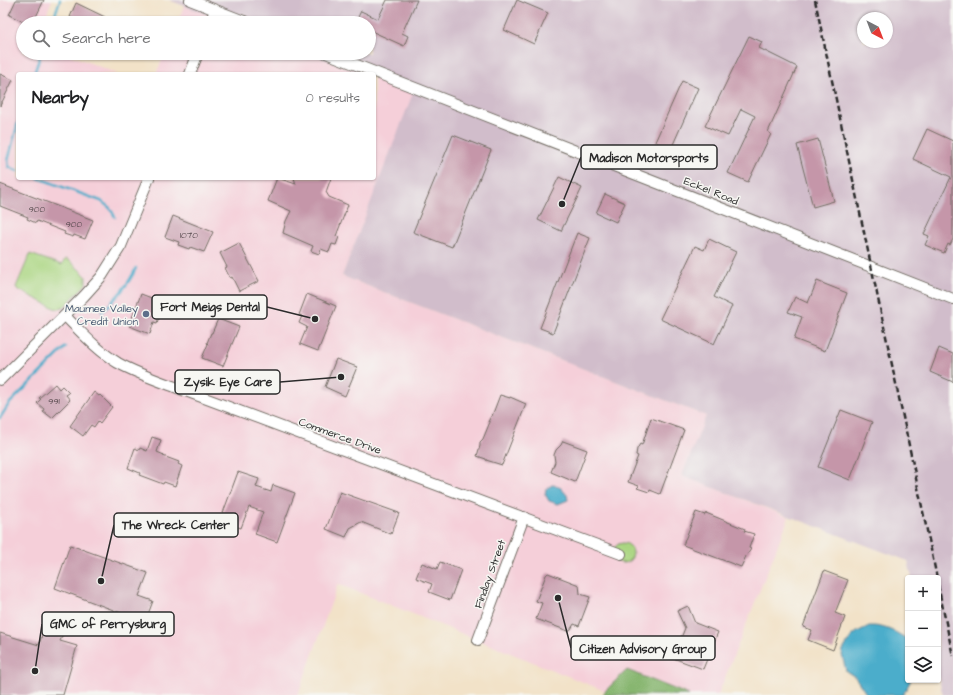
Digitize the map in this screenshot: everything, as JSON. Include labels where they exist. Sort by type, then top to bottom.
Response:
[{"type":"street","points":[[190,0],[231,16]]},
{"type":"street","points":[[213,16],[215,10]]},
{"type":"street","points":[[191,72],[195,60]]},
{"type":"street","name":"Eckel Road","points":[[344,60],[374,72]]},
{"type":"street","name":"Eckel Road","points":[[376,73],[953,299]]},
{"type":"street","points":[[0,380],[65,316],[102,276],[114,258],[130,228],[148,180]]},
{"type":"street","name":"Commerce Drive","points":[[65,316],[105,354],[130,369],[621,554]]},
{"type":"street","name":"Findlay Street","points":[[478,640],[524,517]]},
{"type":"shaded area","points":[[0,0],[52,0],[46,16],[16,16],[16,60],[83,60],[113,72],[16,72],[16,180],[376,180],[376,79],[414,93],[342,276],[706,416],[683,476],[789,517],[718,695],[615,695],[338,584],[298,695],[0,695]]},
{"type":"shaded area","points":[[169,0],[953,0],[953,695],[943,695],[940,683],[941,683],[941,575],[911,575],[908,561],[682,476],[706,416],[342,276],[413,93],[376,79],[376,72],[358,72],[326,60],[376,60],[376,16],[211,16]]},
{"type":"shaded area","points":[[184,6],[210,16],[180,16]]},
{"type":"shaded area","points":[[162,60],[326,60],[358,72],[157,72]]},
{"type":"green space","points":[[30,254],[62,265],[65,259],[70,261],[86,276],[86,284],[64,307],[60,309],[54,308],[17,289],[16,287]]},
{"type":"green space","points":[[623,543],[630,546],[633,553],[630,560],[623,563],[616,560],[613,553],[616,546]]},
{"type":"green space","points":[[627,670],[689,695],[603,695],[605,691]]},
{"type":"water","points":[[552,485],[559,486],[567,495],[568,500],[558,504],[549,501],[545,494],[546,489]]},
{"type":"water","points":[[869,626],[874,626],[890,630],[905,638],[905,683],[909,683],[903,695],[867,695],[855,677],[846,671],[842,655],[843,650],[851,637]]},
{"type":"building","points":[[16,0],[44,0],[36,16],[16,16],[16,18],[9,15]]},
{"type":"building","points":[[387,0],[417,0],[402,33],[408,36],[404,46],[376,33],[376,18],[378,19]]},
{"type":"building","points":[[517,0],[548,13],[534,44],[504,30]]},
{"type":"building","points":[[76,3],[103,16],[70,16]]},
{"type":"building","points":[[361,11],[372,16],[358,16]]},
{"type":"building","points":[[749,36],[762,42],[759,48],[797,67],[768,132],[771,134],[748,182],[728,173],[755,116],[741,109],[728,136],[705,126]]},
{"type":"building","points":[[0,74],[13,80],[0,106]]},
{"type":"building","points":[[682,81],[698,88],[671,149],[655,142]]},
{"type":"building","points":[[927,129],[953,141],[953,239],[950,245],[948,244],[944,253],[925,245],[929,236],[924,234],[951,177],[913,159]]},
{"type":"building","points":[[453,135],[491,150],[452,247],[413,232]]},
{"type":"building","points":[[818,139],[834,201],[813,207],[797,145]]},
{"type":"building","points":[[559,177],[582,188],[561,231],[538,220]]},
{"type":"building","points":[[276,180],[283,180],[296,184],[295,180],[330,180],[326,192],[329,197],[348,205],[336,236],[339,237],[336,245],[332,244],[329,252],[321,249],[319,254],[311,251],[313,246],[283,233],[286,221],[291,211],[268,201]]},
{"type":"building","points":[[0,184],[93,220],[85,239],[74,235],[73,237],[64,234],[65,232],[37,221],[36,223],[27,219],[28,217],[0,206]]},
{"type":"building","points":[[605,194],[625,203],[616,222],[596,213]]},
{"type":"building","points":[[173,216],[213,232],[204,252],[178,245],[179,242],[165,237]]},
{"type":"building","points":[[577,233],[590,238],[553,333],[540,328]]},
{"type":"building","points":[[709,239],[736,252],[714,297],[732,306],[714,344],[660,319],[695,246],[704,250]]},
{"type":"building","points":[[239,243],[259,281],[239,291],[232,277],[230,278],[225,268],[227,267],[220,253]]},
{"type":"building","points":[[817,281],[847,293],[825,351],[794,339],[802,317],[788,312],[795,297],[808,303]]},
{"type":"building","name":"Maumee Valley Credit Union","points":[[141,294],[162,302],[157,313],[160,314],[157,323],[154,322],[150,334],[129,326]]},
{"type":"building","points":[[307,294],[336,306],[318,351],[300,344],[307,327],[299,323],[302,316],[299,315]]},
{"type":"building","points":[[218,319],[239,327],[223,366],[202,358]]},
{"type":"building","points":[[939,348],[953,354],[953,382],[930,372]]},
{"type":"building","points":[[336,359],[357,367],[345,396],[325,387]]},
{"type":"building","points":[[55,384],[59,389],[62,386],[69,393],[66,395],[70,400],[52,418],[43,411],[44,409],[37,403],[41,399],[39,398]]},
{"type":"building","points":[[94,392],[99,396],[100,395],[112,407],[100,423],[98,421],[94,427],[91,425],[83,436],[70,426]]},
{"type":"building","points":[[500,395],[510,397],[526,404],[502,465],[477,456],[480,442],[483,439],[490,422],[488,422],[492,416]]},
{"type":"building","points":[[841,410],[872,422],[850,480],[818,467]]},
{"type":"building","points":[[651,418],[684,430],[660,494],[650,490],[649,492],[637,488],[639,486],[628,482],[638,456],[636,455],[637,449],[640,444],[642,445]]},
{"type":"building","points":[[152,437],[161,440],[157,452],[179,462],[178,464],[182,466],[175,486],[164,482],[163,484],[139,475],[140,473],[128,468],[135,448],[139,450],[140,448],[147,451]]},
{"type":"building","points":[[563,441],[587,450],[575,482],[551,472],[555,462],[554,455]]},
{"type":"building","points":[[238,472],[259,479],[256,487],[271,492],[273,485],[295,493],[277,542],[255,534],[263,512],[249,507],[241,528],[220,521]]},
{"type":"building","points":[[340,492],[399,513],[391,534],[361,522],[350,528],[346,537],[326,529]]},
{"type":"building","points":[[696,512],[705,515],[706,513],[745,529],[744,531],[754,534],[749,548],[751,549],[741,567],[683,545]]},
{"type":"building","points":[[70,545],[148,573],[139,596],[153,601],[145,622],[55,588]]},
{"type":"building","points":[[440,562],[461,570],[450,600],[429,592],[432,584],[416,578],[422,563],[437,569]]},
{"type":"building","points":[[824,571],[848,580],[835,613],[845,617],[833,650],[808,640],[812,630],[803,627]]},
{"type":"building","points":[[548,573],[579,585],[580,594],[590,597],[579,626],[574,624],[568,631],[536,619],[542,603],[536,601]]},
{"type":"building","points":[[688,606],[695,623],[718,632],[703,669],[673,658],[685,628],[677,611]]},
{"type":"building","points":[[44,628],[63,634],[60,641],[77,646],[63,695],[0,695],[0,633],[39,645]]},
{"type":"waterway","points":[[54,16],[60,0]]},
{"type":"waterway","points":[[35,72],[39,60]]},
{"type":"waterway","points":[[16,130],[8,161],[9,167],[16,170]]},
{"type":"waterway","points":[[43,180],[101,201],[110,208],[115,217]]},
{"type":"waterway","points":[[102,312],[117,297],[136,268]]},
{"type":"waterway","points":[[0,418],[9,404],[66,347]]},
{"type":"railway","points":[[815,0],[936,575]]},
{"type":"railway","points":[[941,599],[953,656]]},
{"type":"place","name":"Madison Motorsports","points":[[562,204]]},
{"type":"place","name":"Maumee Valley Credit Union","points":[[146,314]]},
{"type":"place","name":"Fort Meigs Dental","points":[[315,319]]},
{"type":"place","name":"Zysik Eye Care","points":[[341,377]]},
{"type":"place","name":"The Wreck Center","points":[[101,581]]},
{"type":"place","name":"Citizen Advisory Group","points":[[558,598]]},
{"type":"place","name":"GMC of Perrysburg","points":[[35,671]]}]
